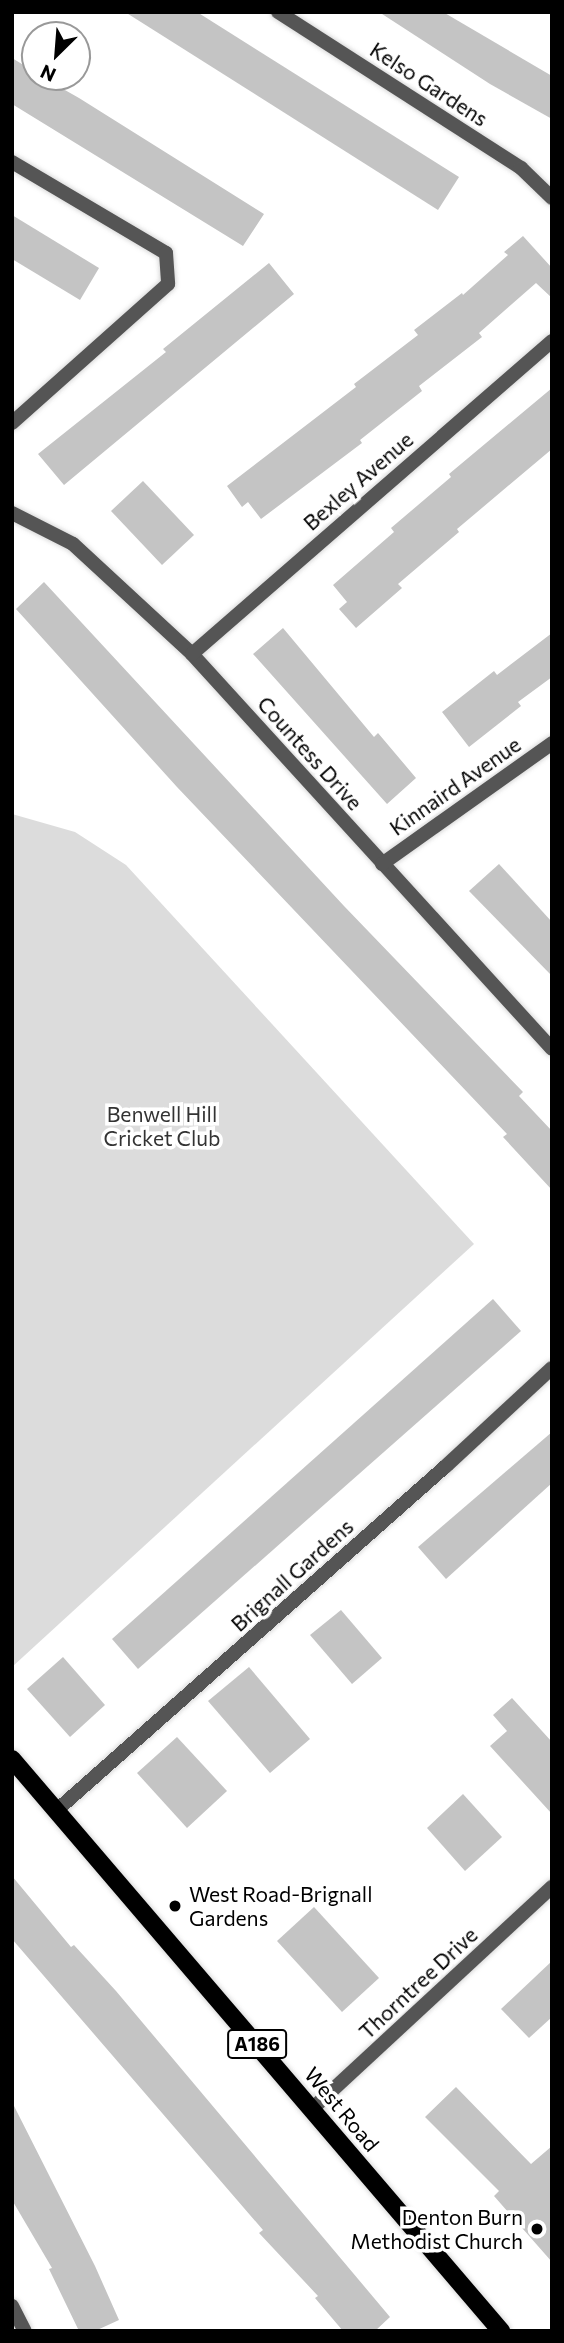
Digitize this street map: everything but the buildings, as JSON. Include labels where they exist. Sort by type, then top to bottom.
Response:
[{"type":"main road","name":"West Road","points":[[12,1759],[501,2331]]},
{"type":"street","name":"Kelso Gardens","points":[[278,12],[521,168],[552,198]]},
{"type":"street","points":[[12,162],[166,253],[167,284],[12,423]]},
{"type":"street","name":"Bexley Avenue","points":[[192,654],[552,341]]},
{"type":"street","name":"Countess Drive","points":[[12,513],[74,544],[192,654],[552,1049]]},
{"type":"street","name":"Kinnaird Avenue","points":[[382,863],[552,743]]},
{"type":"street","name":"Brignall Gardens","points":[[57,1810],[446,1466],[552,1368]]},
{"type":"street","name":"Thorntree Drive","points":[[312,2109],[552,1887]]},
{"type":"street","points":[[12,2306],[25,2331]]},
{"type":"green space","name":"Benwell Hill Cricket Club","points":[[12,814],[75,832],[126,865],[474,1244],[12,1667]]},
{"type":"place","name":"West Road-Brignall Gardens","points":[[175,1906]]},
{"type":"place","name":"Denton Burn Methodist Church","points":[[537,2229]]}]
